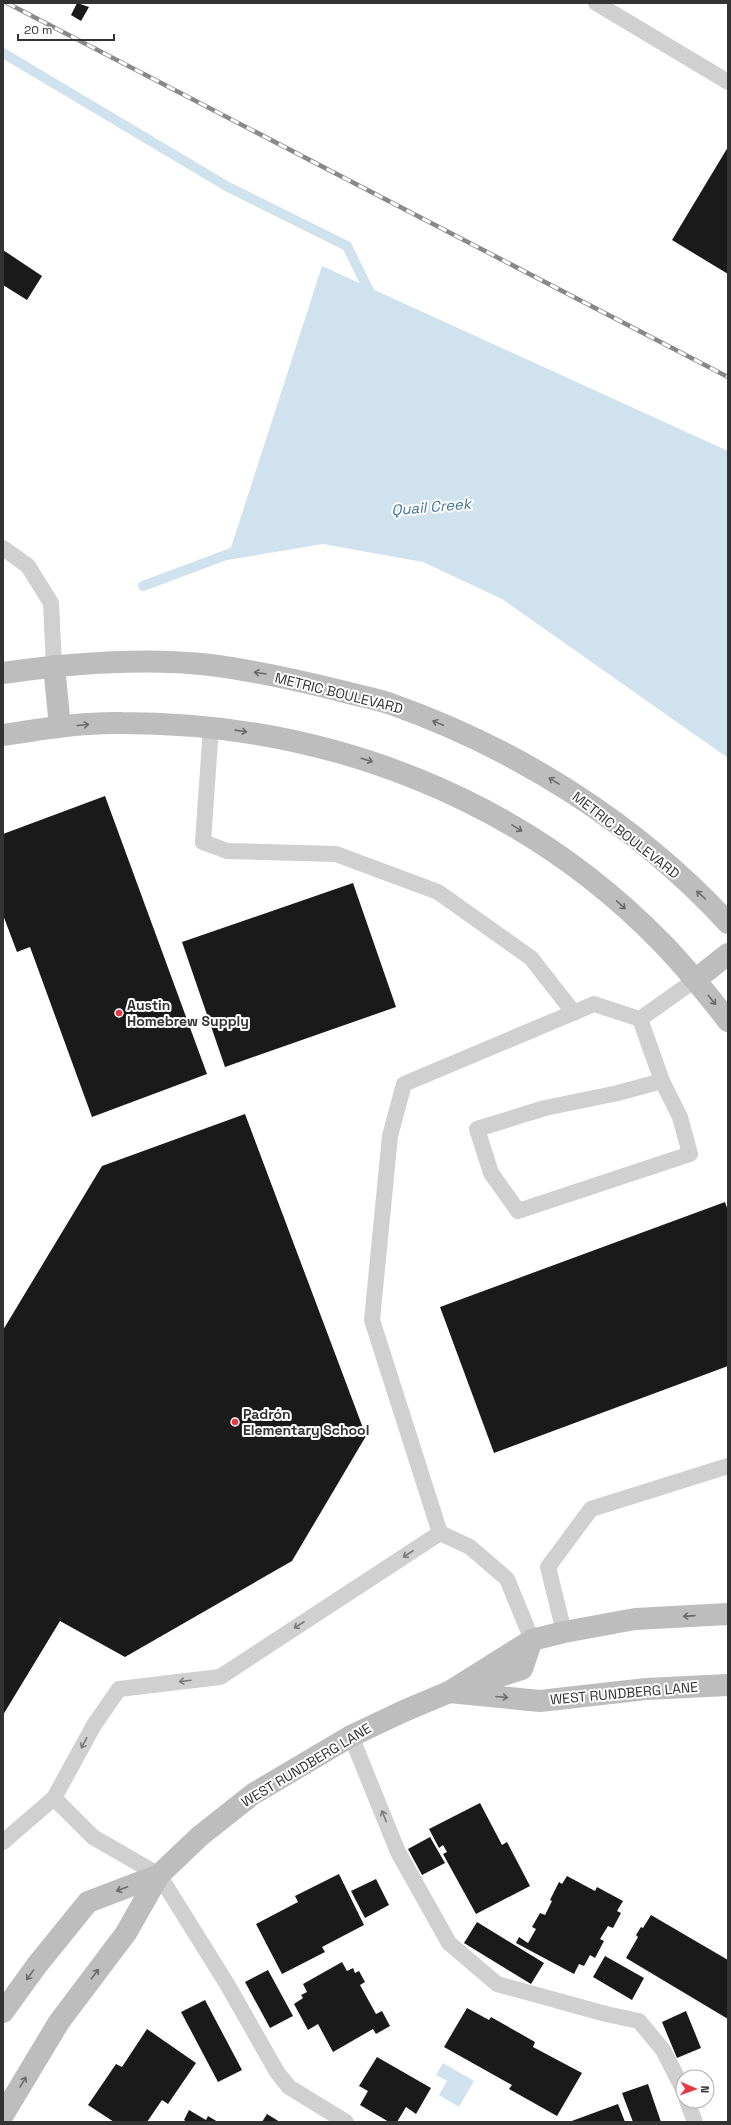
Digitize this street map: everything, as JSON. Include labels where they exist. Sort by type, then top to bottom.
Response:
[{"type":"main road","name":"METRIC BOULEVARD","points":[[3,673],[54,666],[134,662],[210,665],[298,680],[390,703],[460,732],[526,765],[589,802],[654,854],[711,905],[728,923]]},
{"type":"main road","points":[[54,666],[60,727]]},
{"type":"main road","points":[[3,735],[60,727],[120,722],[211,727],[287,738],[370,760],[428,783],[493,813],[551,850],[611,896],[664,945],[728,1021]]},
{"type":"main road","points":[[695,980],[728,954]]},
{"type":"main road","points":[[449,1692],[522,1669],[532,1640],[564,1632],[634,1619],[728,1614]]},
{"type":"main road","name":"WEST RUNDBERG LANE","points":[[3,2115],[59,2022],[126,1933],[159,1875],[200,1836],[253,1794],[351,1736],[449,1692],[540,1701],[646,1689],[728,1685]]},
{"type":"main road","name":"WEST RUNDBERG LANE","points":[[3,2012],[37,1965],[88,1902],[159,1875]]},
{"type":"lane","points":[[596,3],[728,82]]},
{"type":"lane","points":[[3,548],[28,566],[51,603],[54,666]]},
{"type":"lane","points":[[211,727],[203,842],[227,851],[336,854],[438,892],[531,958],[574,1013]]},
{"type":"lane","points":[[640,1019],[695,980]]},
{"type":"lane","points":[[532,1640],[507,1579],[470,1547],[440,1533],[372,1320],[390,1136],[404,1084],[594,1004],[640,1019]]},
{"type":"lane","points":[[640,1019],[662,1081],[680,1117],[690,1154],[518,1211],[491,1173],[478,1129],[545,1108],[618,1093],[662,1081]]},
{"type":"lane","points":[[564,1632],[548,1567],[591,1509],[728,1466]]},
{"type":"lane","points":[[3,1842],[54,1798],[94,1725],[119,1689],[220,1677],[440,1533]]},
{"type":"lane","points":[[351,1736],[398,1852],[449,1943],[497,1984],[606,2014],[639,2021],[663,2050],[675,2073]]},
{"type":"lane","points":[[54,1798],[93,1837],[159,1875],[227,1984],[277,2072],[289,2087],[346,2122]]},
{"type":"lane","points":[[691,2109],[695,2122]]},
{"type":"water","points":[[322,266],[728,451],[728,758],[502,599],[423,562],[323,544],[227,560]]},
{"type":"water","points":[[443,2063],[474,2081],[459,2107],[439,2095],[447,2081],[436,2075]]},
{"type":"building","points":[[77,3],[89,7],[81,21],[71,15]]},
{"type":"building","points":[[728,147],[728,274],[672,240]]},
{"type":"building","points":[[3,250],[42,276],[27,300],[3,285]]},
{"type":"building","name":"Austin Homebrew Supply","points":[[105,796],[207,1074],[92,1117],[30,947],[17,952],[3,915],[3,834]]},
{"type":"building","points":[[353,883],[396,1007],[225,1067],[182,942]]},
{"type":"building","points":[[245,1114],[366,1436],[292,1561],[125,1657],[60,1621],[3,1715],[3,1330],[102,1166]]},
{"type":"building","points":[[725,1202],[728,1211],[728,1366],[494,1453],[440,1307]]},
{"type":"building","points":[[480,1803],[502,1845],[507,1842],[530,1886],[476,1914],[443,1854],[447,1852],[443,1845],[439,1848],[429,1829]]},
{"type":"building","points":[[430,1837],[445,1863],[422,1875],[408,1849]]},
{"type":"building","points":[[339,1874],[364,1925],[322,1947],[325,1952],[282,1974],[256,1924],[298,1902],[295,1896]]},
{"type":"building","points":[[567,1876],[595,1891],[597,1887],[623,1901],[617,1911],[621,1913],[613,1928],[608,1926],[600,1939],[604,1941],[595,1958],[590,1955],[584,1966],[579,1964],[574,1974],[516,1943],[519,1937],[528,1943],[536,1929],[532,1927],[540,1913],[545,1915],[552,1901],[550,1900],[559,1882],[562,1884]]},
{"type":"building","points":[[376,1879],[389,1905],[365,1918],[351,1891]]},
{"type":"building","points":[[651,1915],[728,1960],[728,2019],[626,1958],[638,1937],[636,1935],[641,1927],[643,1928]]},
{"type":"building","points":[[477,1922],[544,1963],[531,1984],[464,1943]]},
{"type":"building","points":[[605,1956],[644,1978],[632,2000],[593,1977]]},
{"type":"building","points":[[342,1962],[347,1971],[353,1968],[355,1973],[359,1971],[365,1982],[360,1985],[376,2014],[382,2011],[390,2026],[376,2034],[373,2029],[333,2052],[318,2024],[308,2030],[294,2004],[303,1998],[301,1995],[307,1992],[303,1984]]},
{"type":"building","points":[[268,1970],[293,2016],[270,2028],[245,1982]]},
{"type":"building","points":[[205,2000],[242,2070],[218,2082],[181,2012]]},
{"type":"building","points":[[467,2008],[489,2020],[491,2017],[535,2042],[533,2047],[582,2073],[557,2116],[509,2089],[512,2085],[444,2047]]},
{"type":"building","points":[[686,2011],[701,2048],[677,2058],[662,2022]]},
{"type":"building","points":[[147,2029],[196,2063],[168,2104],[162,2100],[147,2122],[114,2122],[88,2105],[116,2064],[122,2067]]},
{"type":"building","points":[[377,2057],[431,2088],[416,2114],[406,2107],[397,2122],[389,2122],[360,2105],[368,2091],[359,2086]]},
{"type":"building","points":[[648,2084],[661,2122],[633,2122],[622,2093]]},
{"type":"building","points":[[618,2104],[625,2122],[569,2122]]},
{"type":"building","points":[[189,2110],[206,2120],[208,2116],[218,2122],[187,2122],[184,2120]]},
{"type":"building","points":[[267,2114],[280,2122],[262,2122]]},
{"type":"waterway","points":[[3,53],[228,187],[347,246],[373,299]]},
{"type":"waterway","name":"Quail Creek","points":[[143,586],[242,549]]},
{"type":"railway","points":[[7,3],[728,377]]},
{"type":"place","name":"Austin Homebrew Supply","points":[[119,1013]]},
{"type":"place","name":"Padrón Elementary School","points":[[235,1422]]}]
